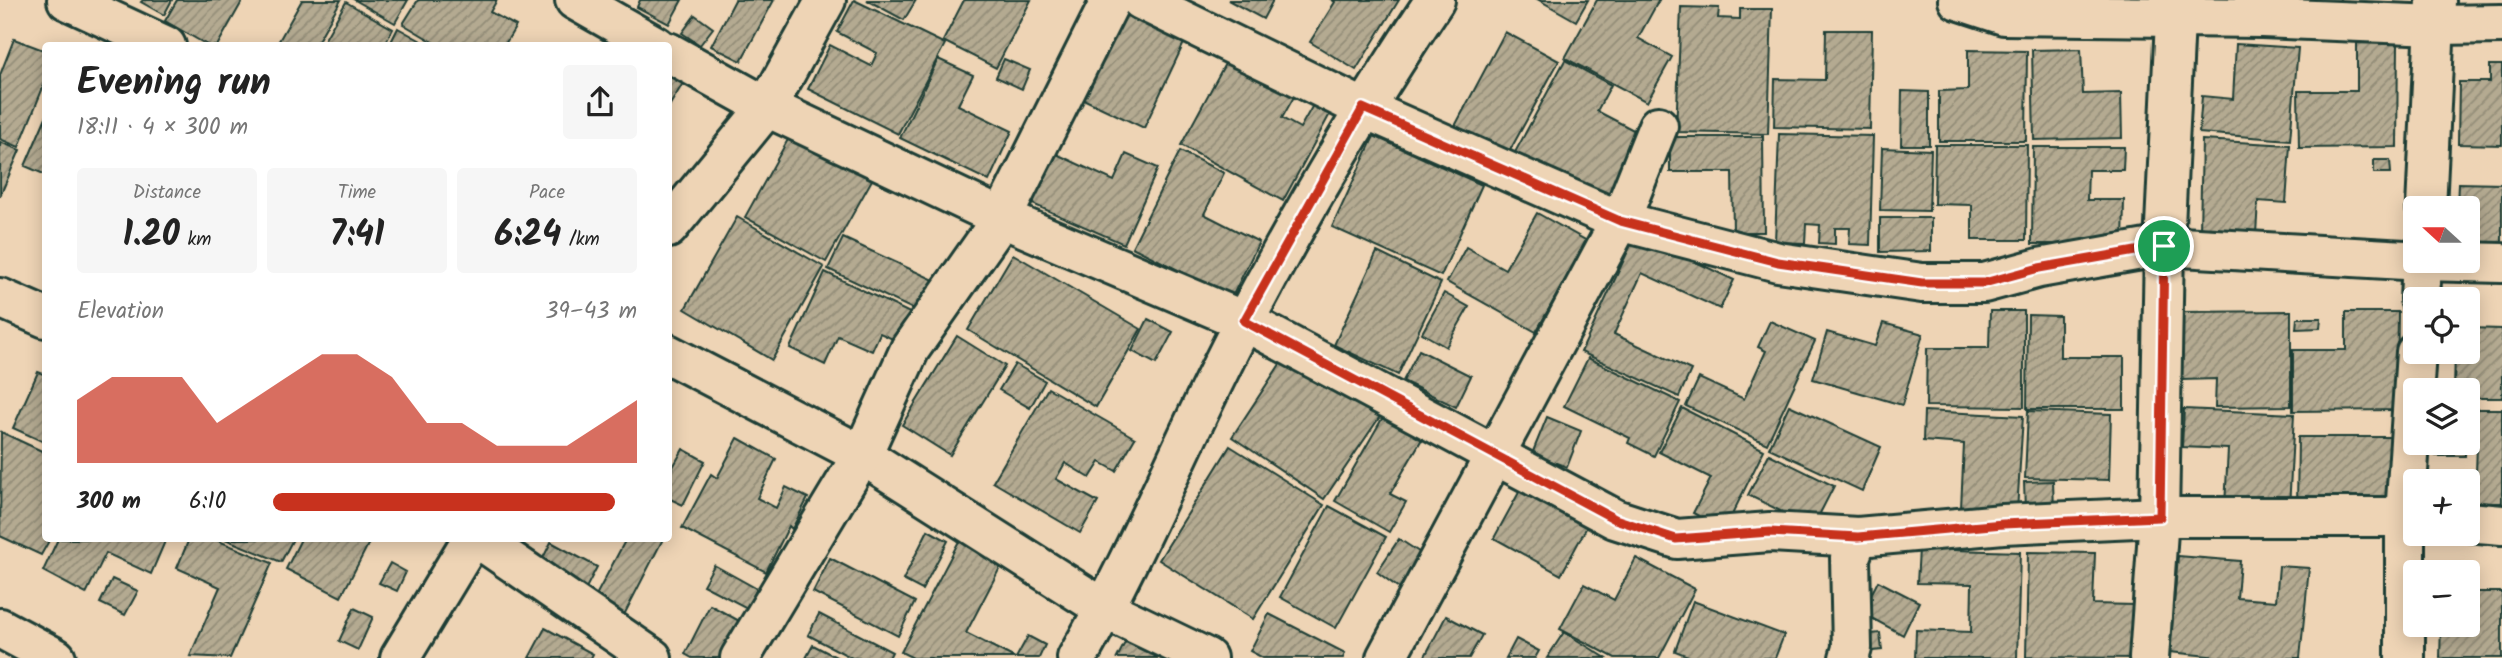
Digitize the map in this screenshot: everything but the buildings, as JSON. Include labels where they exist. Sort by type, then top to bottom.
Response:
[{"type":"street","points":[[67,0],[157,42]]},
{"type":"street","points":[[575,0],[649,42]]},
{"type":"street","points":[[672,223],[767,107],[827,0]]},
{"type":"street","points":[[740,658],[862,455],[911,349],[1002,218],[1111,0]]},
{"type":"street","points":[[1141,0],[1363,108],[1620,221],[1778,262],[1922,283],[1984,283],[2039,268],[2164,246],[2403,260]]},
{"type":"street","points":[[1077,658],[1105,610],[1244,321],[1363,108],[1435,0]]},
{"type":"street","points":[[1958,0],[2004,15],[2177,9],[2262,18],[2437,13],[2502,24]]},
{"type":"street","points":[[2149,658],[2160,517],[2164,246],[2177,9]]},
{"type":"street","points":[[2427,196],[2437,13]]},
{"type":"street","points":[[672,54],[767,107],[1002,218],[1244,321],[1615,519],[1676,539],[1770,532],[1858,537],[2003,524],[2160,517],[2403,516]]},
{"type":"street","points":[[1385,658],[1620,221],[1658,126]]},
{"type":"street","points":[[2480,262],[2502,263]]},
{"type":"street","points":[[0,298],[42,316]]},
{"type":"street","points":[[672,356],[862,455],[1105,610],[1207,658]]},
{"type":"street","points":[[2412,469],[2416,364]]},
{"type":"street","points":[[2480,523],[2502,525]]},
{"type":"street","points":[[1849,658],[1852,648],[1850,557],[1858,537]]},
{"type":"street","points":[[400,658],[470,542]]},
{"type":"street","points":[[483,542],[652,658]]},
{"type":"street","points":[[2405,658],[2409,546]]},
{"type":"street","points":[[0,628],[56,658]]},
{"type":"route","points":[[1363,108],[1620,221],[1778,262],[1863,277],[1922,283],[1984,283],[2039,268],[2164,246],[2160,517],[2003,524],[1858,537],[1770,532],[1676,539],[1615,519],[1244,321],[1363,108]]}]
